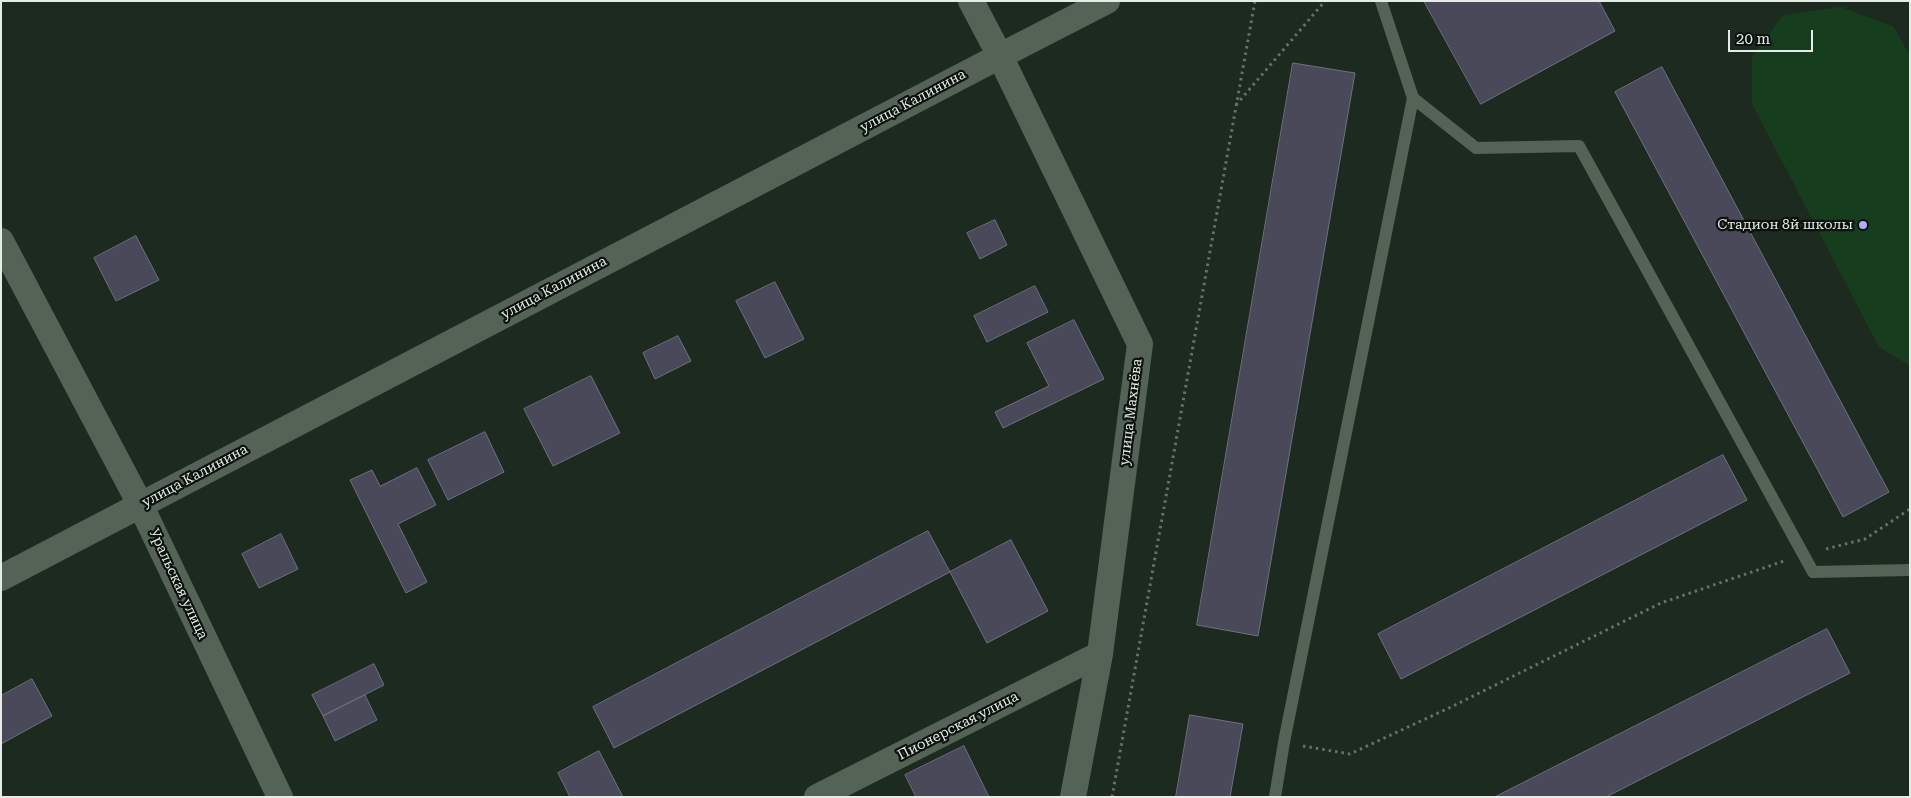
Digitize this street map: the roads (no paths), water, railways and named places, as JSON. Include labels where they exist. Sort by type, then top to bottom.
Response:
[{"type":"street","name":"улица Махнёва","points":[[971,1],[1000,56],[1140,344],[1100,654],[1073,797]]},
{"type":"street","name":"улица Калинина","points":[[1,578],[1107,1]]},
{"type":"street","name":"Уральская улица","points":[[1,240],[140,504],[280,797]]},
{"type":"street","name":"Пионерская улица","points":[[816,797],[1100,654]]},
{"type":"lane","points":[[1275,797],[1284,742],[1413,98],[1381,1]]},
{"type":"lane","points":[[1413,98],[1476,148],[1579,146],[1814,572],[1910,570]]},
{"type":"place","name":"Стадион 8й школы","points":[[1863,225]]}]
